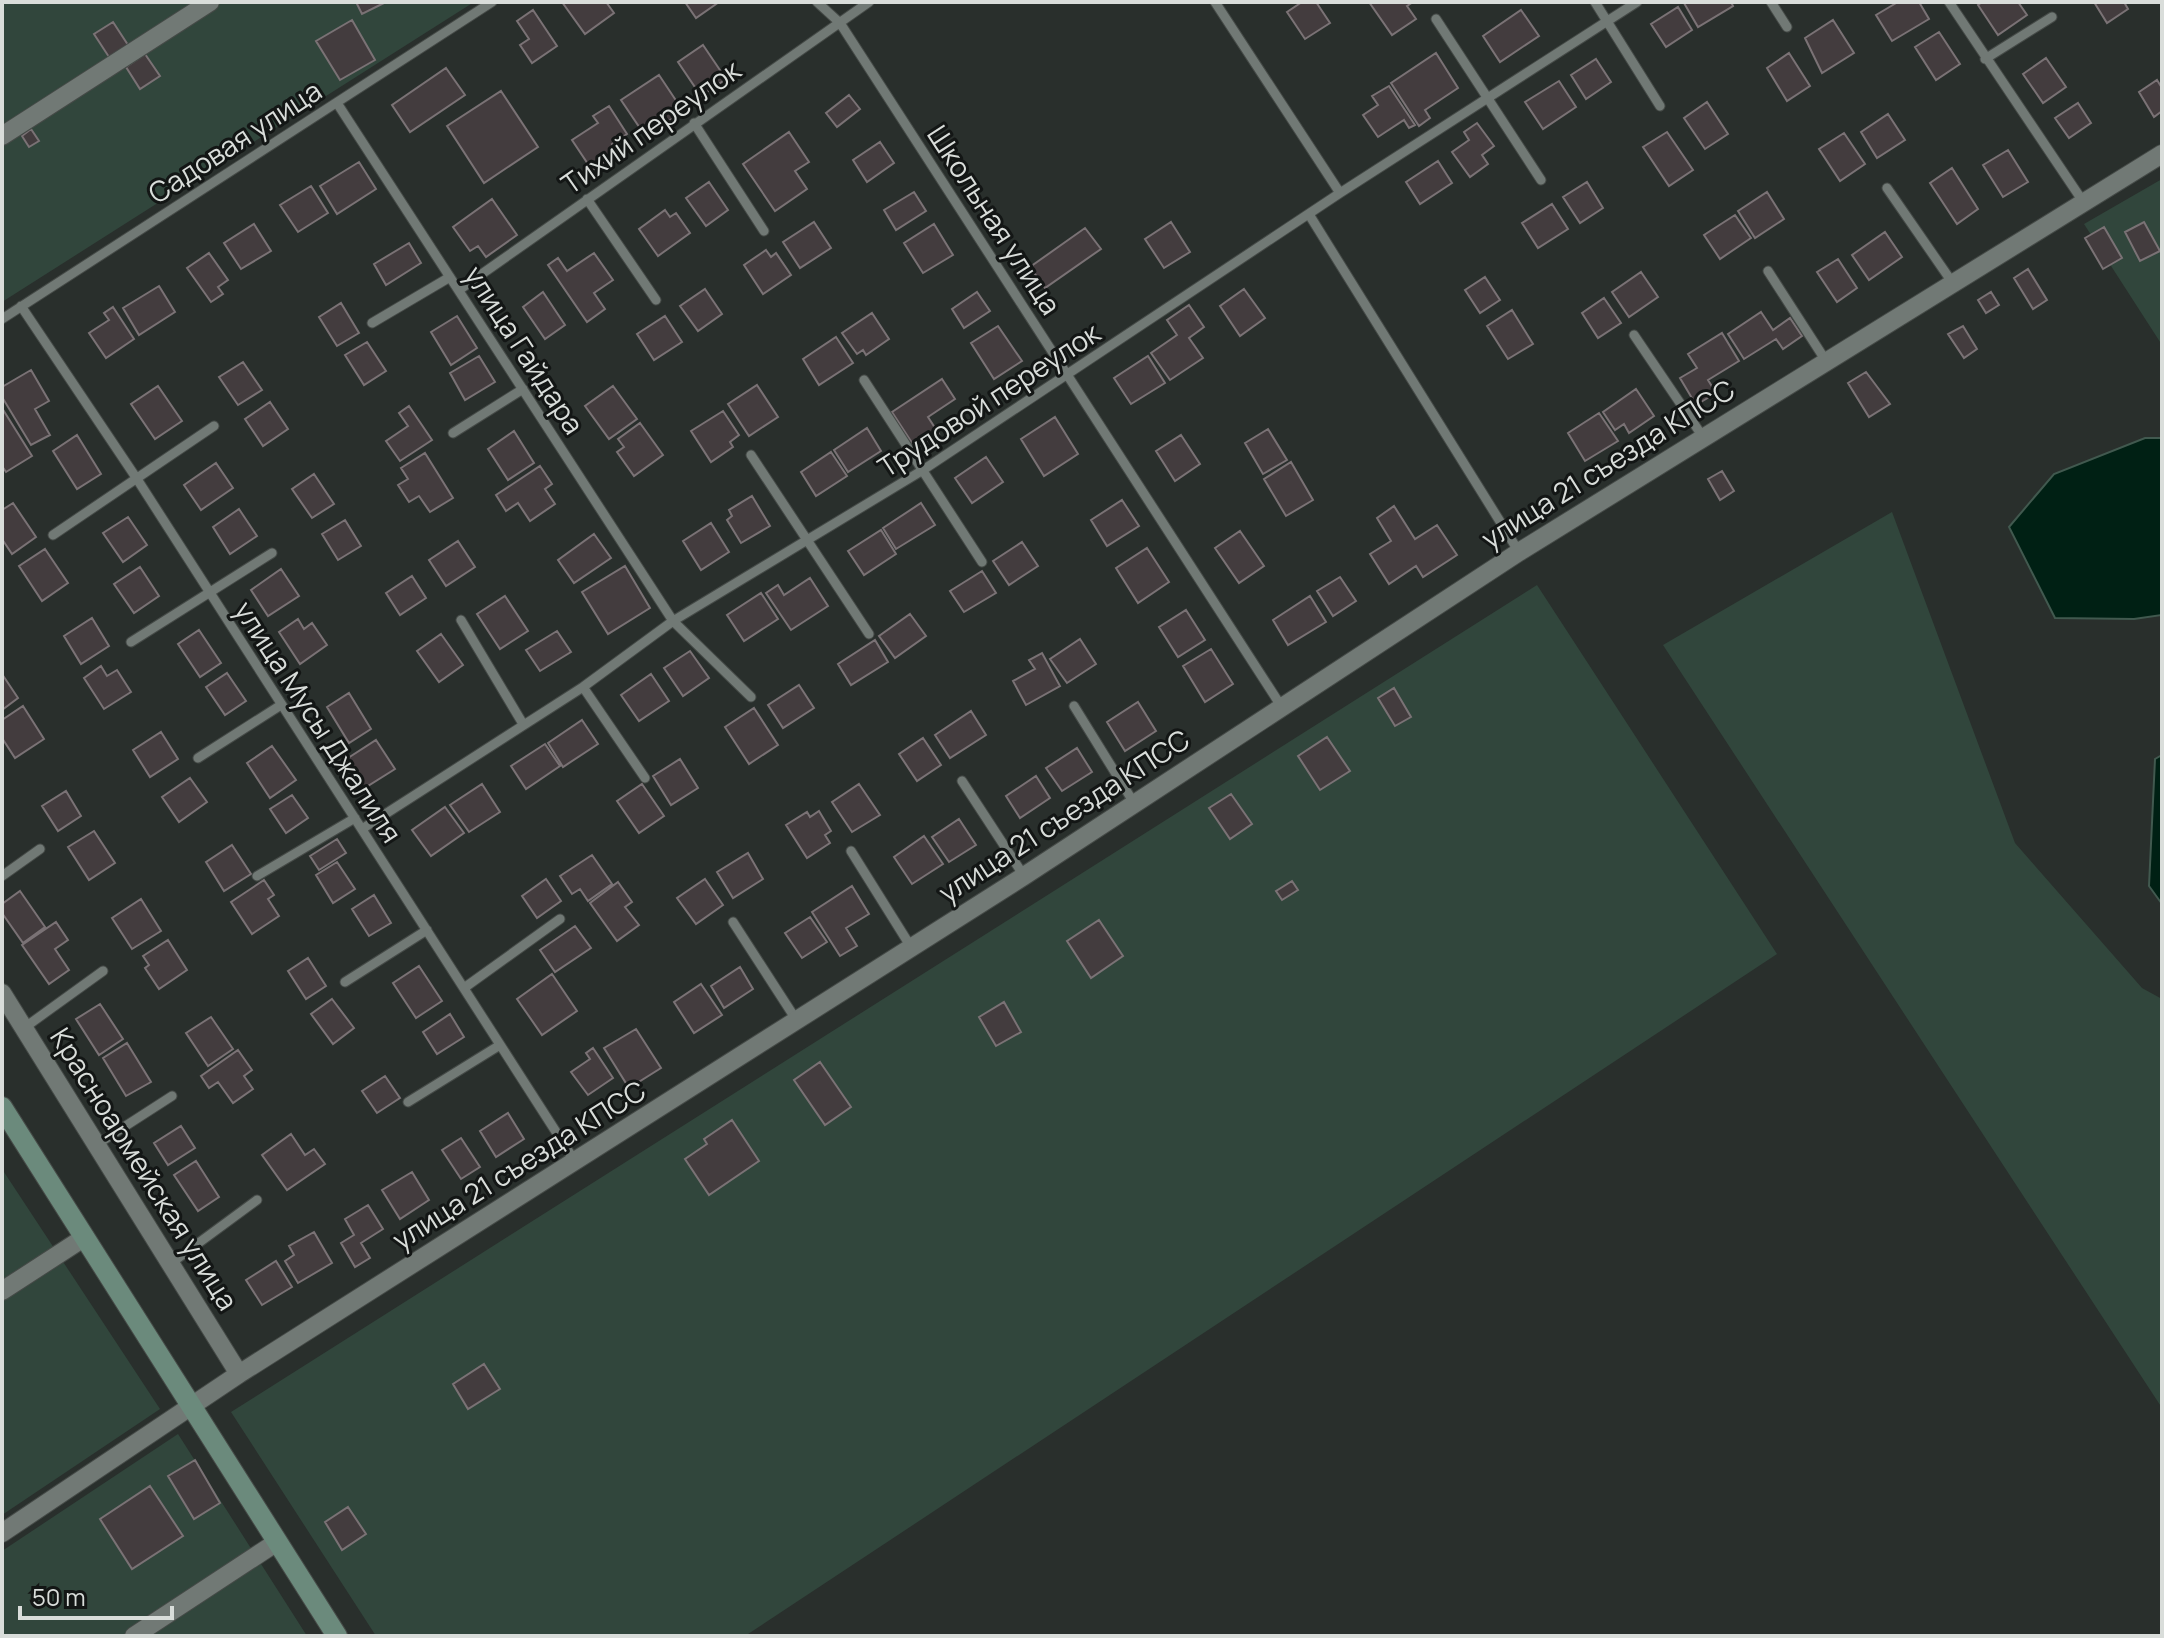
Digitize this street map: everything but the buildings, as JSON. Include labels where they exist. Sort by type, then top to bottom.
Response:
[{"type":"main road","points":[[5,1119],[85,1237],[337,1636]]},
{"type":"street","points":[[2,136],[210,2]]},
{"type":"street","name":"улица 21 съезда КПСС","points":[[2,1533],[239,1374],[1024,876],[1519,552],[2162,154]]},
{"type":"street","name":"Красноармейская улица","points":[[2,993],[239,1374]]},
{"type":"street","points":[[2,1291],[85,1237]]},
{"type":"street","points":[[134,1636],[277,1542]]},
{"type":"lane","name":"Садовая улица","points":[[2,319],[492,2]]},
{"type":"lane","name":"Школьная улица","points":[[817,2],[840,23],[1283,709]]},
{"type":"lane","name":"Тихий переулок","points":[[459,290],[869,2]]},
{"type":"lane","points":[[1215,2],[1340,193]]},
{"type":"lane","points":[[1595,2],[1660,106]]},
{"type":"lane","name":"Трудовой переулок","points":[[362,829],[583,687],[673,621],[923,470],[1487,96],[1637,2]]},
{"type":"lane","points":[[1771,2],[1787,27]]},
{"type":"lane","points":[[1949,2],[2084,203]]},
{"type":"lane","points":[[1985,59],[2052,17]]},
{"type":"lane","points":[[1436,19],[1541,180]]},
{"type":"lane","name":"улица Гайдара","points":[[337,103],[673,621],[751,697]]},
{"type":"lane","points":[[694,123],[764,231]]},
{"type":"lane","points":[[1887,188],[1952,282]]},
{"type":"lane","points":[[587,199],[656,300]]},
{"type":"lane","points":[[1310,216],[1519,552]]},
{"type":"lane","points":[[1768,271],[1826,361]]},
{"type":"lane","points":[[372,323],[450,277]]},
{"type":"lane","name":"улица Мусы Джалиля","points":[[21,306],[137,479],[576,1163]]},
{"type":"lane","points":[[1634,335],[1703,437]]},
{"type":"lane","points":[[864,380],[982,562]]},
{"type":"lane","points":[[453,433],[523,389]]},
{"type":"lane","points":[[53,535],[214,426]]},
{"type":"lane","points":[[751,455],[869,634]]},
{"type":"lane","points":[[131,642],[272,553]]},
{"type":"lane","points":[[461,620],[523,724]]},
{"type":"lane","points":[[583,687],[645,778]]},
{"type":"lane","points":[[198,758],[281,705]]},
{"type":"lane","points":[[1074,706],[1134,803]]},
{"type":"lane","points":[[962,781],[1024,876]]},
{"type":"lane","points":[[257,876],[355,818]]},
{"type":"lane","points":[[2,876],[40,849]]},
{"type":"lane","points":[[851,851],[911,947]]},
{"type":"lane","points":[[464,988],[560,919]]},
{"type":"lane","points":[[733,922],[797,1021]]},
{"type":"lane","points":[[345,982],[427,930]]},
{"type":"lane","points":[[24,1028],[103,971]]},
{"type":"lane","points":[[408,1102],[500,1045]]},
{"type":"lane","points":[[96,1145],[172,1096]]},
{"type":"lane","points":[[170,1264],[257,1200]]},
{"type":"shaded area","points":[[2,2],[474,2],[2,302]]},
{"type":"shaded area","points":[[2162,179],[2162,345],[2084,224]]},
{"type":"shaded area","points":[[2145,438],[2162,438],[2162,615],[2134,619],[2055,618],[2009,527],[2054,474]]},
{"type":"shaded area","points":[[1892,512],[2015,843],[2142,988],[2162,999],[2162,1408],[1663,645]]},
{"type":"shaded area","points":[[1537,585],[1777,954],[745,1636],[376,1636],[231,1412]]},
{"type":"shaded area","points":[[2162,755],[2162,904],[2149,886],[2155,759]]},
{"type":"shaded area","points":[[2,1169],[160,1409],[2,1515]]},
{"type":"shaded area","points":[[178,1434],[307,1636],[2,1636],[2,1551]]}]
